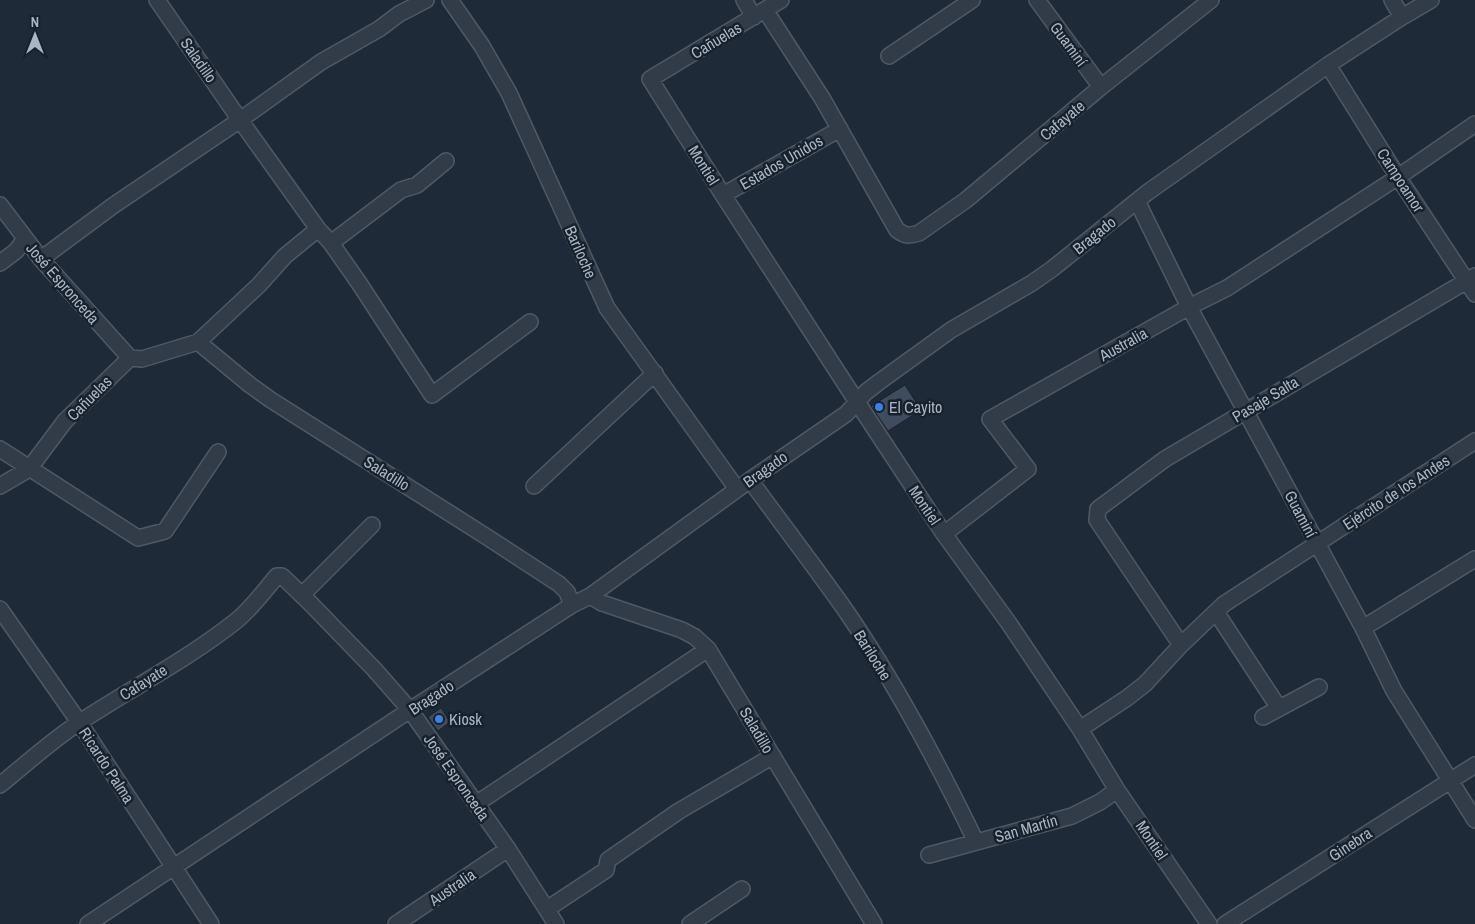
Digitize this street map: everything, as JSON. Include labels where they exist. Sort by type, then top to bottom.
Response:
[{"type":"street","name":"Saladillo","points":[[157,0],[240,120],[365,291],[432,395],[530,322]]},
{"type":"street","points":[[40,258],[321,62],[399,14],[426,0]]},
{"type":"street","name":"Bariloche","points":[[450,0],[482,46],[510,93],[608,308],[655,373],[846,612],[914,720],[976,842]]},
{"type":"street","points":[[744,0],[760,14],[822,98],[840,128]]},
{"type":"street","name":"Cañuelas","points":[[650,79],[781,0]]},
{"type":"street","points":[[889,56],[972,0]]},
{"type":"street","name":"Guaminí","points":[[1037,0],[1100,87]]},
{"type":"street","name":"Cafayate","points":[[840,128],[897,230],[904,235],[911,236],[919,233],[966,200],[1100,87],[1211,0]]},
{"type":"street","points":[[1392,0],[1402,17]]},
{"type":"street","name":"Bragado","points":[[88,924],[410,710],[572,605],[590,596],[744,484],[846,414],[856,402],[879,382],[951,330],[1032,283],[1137,201],[1328,65],[1431,0]]},
{"type":"street","name":"Campoamor","points":[[1328,65],[1398,177],[1471,278],[1475,294]]},
{"type":"street","name":"Montiel","points":[[650,79],[856,402],[944,534],[1008,622],[1080,729],[1117,790],[1209,924]]},
{"type":"street","name":"Australia","points":[[944,534],[1028,469],[990,418],[1189,307],[1227,288],[1398,177],[1475,124]]},
{"type":"street","name":"Estados Unidos","points":[[723,195],[840,128]]},
{"type":"street","points":[[331,243],[401,190],[417,185],[446,161]]},
{"type":"street","name":"Guaminí","points":[[1137,201],[1189,307],[1363,628],[1394,691],[1475,820]]},
{"type":"street","name":"José Espronceda","points":[[0,205],[40,258],[130,358]]},
{"type":"street","points":[[130,358],[142,359],[198,342],[259,285],[284,256],[318,229]]},
{"type":"street","points":[[0,263],[16,251],[25,239]]},
{"type":"street","name":"Pasaje Salta","points":[[1181,645],[1114,547],[1098,520],[1098,509],[1165,459],[1471,278]]},
{"type":"street","name":"Saladillo","points":[[198,342],[271,400],[558,584],[567,592],[572,605]]},
{"type":"street","name":"Cañuelas","points":[[0,486],[29,468],[66,421],[130,358]]},
{"type":"street","points":[[534,486],[655,373]]},
{"type":"street","name":"Ejército de los Andes","points":[[1080,729],[1145,684],[1181,645],[1224,604],[1240,592],[1475,441]]},
{"type":"street","points":[[0,449],[138,538],[165,531],[218,452]]},
{"type":"street","points":[[302,595],[372,525]]},
{"type":"street","points":[[1363,628],[1475,559]]},
{"type":"street","name":"Cafayate","points":[[0,785],[79,722],[198,648],[236,621],[247,612],[278,576],[282,576]]},
{"type":"street","name":"José Espronceda","points":[[282,576],[374,669],[410,710],[508,849],[556,924]]},
{"type":"street","name":"Saladillo","points":[[590,596],[602,603],[682,630],[708,649],[874,924]]},
{"type":"street","name":"Ricardo Palma","points":[[0,609],[79,722],[211,924]]},
{"type":"street","points":[[1216,612],[1279,708]]},
{"type":"street","points":[[476,804],[708,649]]},
{"type":"street","points":[[1263,717],[1319,687]]},
{"type":"street","points":[[546,909],[606,870],[608,860],[679,811],[773,756]]},
{"type":"street","name":"Ginebra","points":[[1225,924],[1475,765]]},
{"type":"street","name":"San Martín","points":[[929,855],[1072,816],[1100,802],[1117,790]]},
{"type":"street","name":"Australia","points":[[396,924],[508,849]]},
{"type":"street","points":[[690,924],[742,889]]},
{"type":"building","points":[[905,385],[921,410],[888,431],[871,406]]},
{"type":"building","name":"Kiosk","points":[[441,708],[450,722],[438,731],[428,717]]},
{"type":"place","name":"El Cayito","points":[[879,407]]},
{"type":"place","name":"Kiosk","points":[[439,719]]}]
